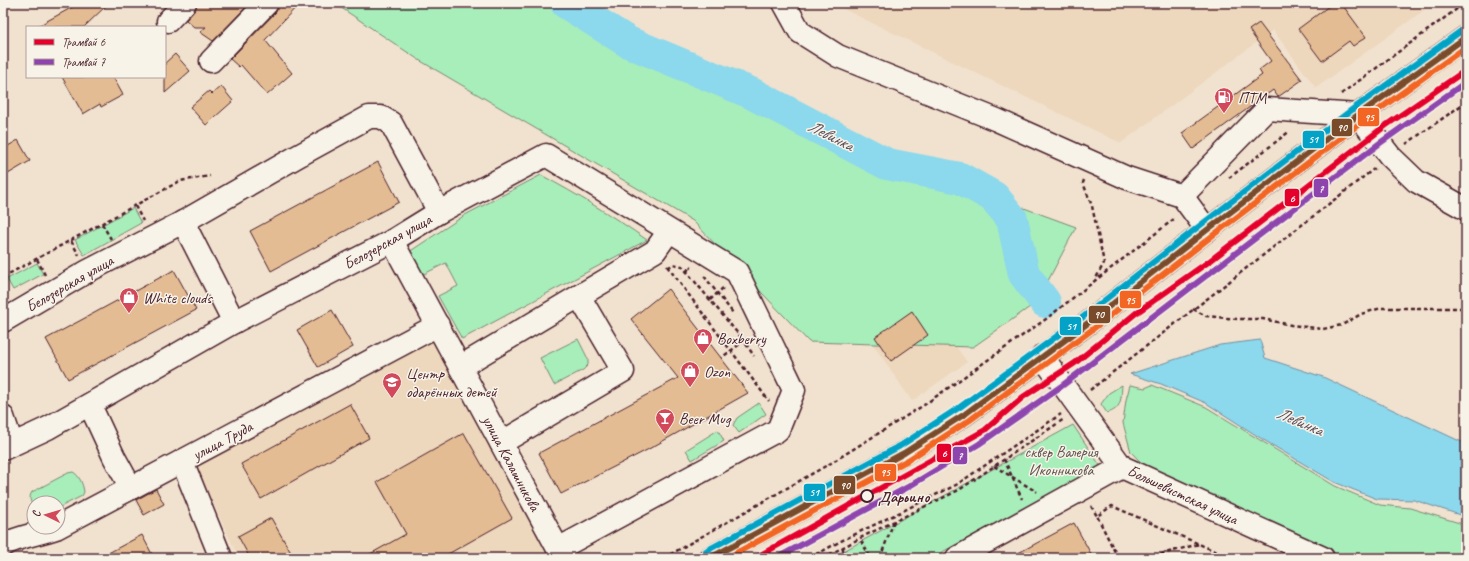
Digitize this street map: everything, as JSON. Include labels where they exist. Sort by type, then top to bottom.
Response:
[{"type":"street","points":[[168,21],[185,3]]},
{"type":"street","points":[[211,61],[267,3]]},
{"type":"street","points":[[784,3],[800,32],[838,56],[997,120],[1127,178],[1186,202],[1207,230]]},
{"type":"street","points":[[710,558],[904,453],[965,414],[1088,323],[1358,115],[1466,36]]},
{"type":"street","points":[[1186,202],[1267,109],[1358,115],[1390,156],[1416,181],[1466,209]]},
{"type":"street","name":"Белозерская улица","points":[[3,321],[88,271],[183,222],[369,117],[381,117],[392,122],[439,212],[392,241],[234,322],[48,428],[7,446]]},
{"type":"street","points":[[439,212],[546,155],[737,272],[794,390],[778,430],[560,554]]},
{"type":"street","points":[[183,222],[234,322]]},
{"type":"street","points":[[460,367],[579,296],[662,260],[669,231]]},
{"type":"street","name":"улица Калашникова","points":[[392,241],[560,554]]},
{"type":"street","points":[[501,443],[623,370],[579,296]]},
{"type":"street","name":"улица Труда","points":[[3,544],[24,536],[56,528],[438,325]]},
{"type":"street","name":"Большевистская улица","points":[[1042,356],[1122,467],[1323,558]]},
{"type":"street","points":[[90,405],[114,457],[131,488]]},
{"type":"street","points":[[3,418],[7,446]]},
{"type":"street","points":[[182,461],[221,558]]},
{"type":"street","points":[[958,558],[1122,467]]},
{"type":"path","points":[[1227,180],[1315,112],[1465,3]]},
{"type":"path","points":[[823,558],[894,521],[959,490],[1004,459],[1078,406],[1087,392],[1390,156],[1466,102]]},
{"type":"path","points":[[1092,162],[1083,183],[1092,206],[1104,263],[1095,280]]},
{"type":"path","points":[[3,277],[180,181],[210,176]]},
{"type":"path","points":[[664,558],[831,463],[924,405],[1046,319],[1095,280],[1186,202]]},
{"type":"path","points":[[662,260],[682,266],[744,341],[721,358]]},
{"type":"path","points":[[662,260],[783,418]]},
{"type":"path","points":[[687,272],[689,268],[696,270]]},
{"type":"path","points":[[700,272],[718,294]]},
{"type":"path","points":[[1193,309],[1206,316],[1237,319],[1263,318],[1292,325],[1323,328],[1342,325],[1361,314],[1381,308],[1466,308]]},
{"type":"path","points":[[810,558],[839,542],[956,485],[1078,406]]},
{"type":"path","points":[[1004,459],[1030,518]]},
{"type":"path","points":[[994,466],[1056,504]]},
{"type":"path","points":[[1118,558],[1097,516],[1112,506],[1231,558]]},
{"type":"path","points":[[880,558],[894,521]]},
{"type":"path","points":[[862,542],[871,558]]},
{"type":"path","points":[[1148,558],[1199,544]]},
{"type":"path","points":[[842,558],[843,548]]},
{"type":"shaded area","points":[[831,3],[1434,3],[1316,88],[1273,30],[1121,143]]},
{"type":"shaded area","points":[[924,302],[967,362],[912,401],[870,340]]},
{"type":"shaded area","name":"Центр одарённых детей","points":[[435,333],[556,558],[239,558],[195,465]]},
{"type":"green space","points":[[334,3],[581,3],[714,77],[994,197],[1076,227],[1037,302],[973,347],[809,342],[693,221],[419,60]]},
{"type":"green space","points":[[541,175],[595,206],[647,240],[462,339],[438,296],[458,286],[446,263],[422,275],[409,252],[465,215]]},
{"type":"green space","points":[[133,208],[141,223],[84,255],[75,240]]},
{"type":"green space","points":[[37,263],[43,274],[13,290],[7,279]]},
{"type":"green space","points":[[578,339],[588,359],[588,365],[583,370],[554,385],[540,358]]},
{"type":"green space","points":[[1122,385],[1120,403],[1116,409],[1107,413],[1101,404],[1109,393]]},
{"type":"green space","points":[[1130,385],[1145,388],[1152,385],[1206,407],[1335,486],[1380,505],[1410,508],[1466,525],[1466,558],[1335,558],[1155,477],[1131,452],[1123,423],[1126,400]]},
{"type":"green space","points":[[759,403],[766,414],[739,433],[733,425],[737,418]]},
{"type":"green space","name":"сквер Валерия Иконникова","points":[[1073,425],[1101,467],[931,558],[831,558]]},
{"type":"green space","points":[[718,430],[724,441],[692,460],[686,450]]},
{"type":"green space","points":[[73,472],[79,478],[84,492],[82,496],[66,504],[66,495],[31,495],[32,492],[68,473]]},
{"type":"water","points":[[1260,340],[1265,358],[1323,377],[1466,444],[1466,517],[1414,500],[1377,499],[1334,482],[1262,439],[1206,403],[1161,384],[1130,374],[1220,345]]},
{"type":"building","points":[[80,3],[109,3],[85,26],[38,26]]},
{"type":"building","points":[[197,3],[250,3],[213,41],[200,32],[206,27],[194,27],[186,20],[194,11]]},
{"type":"building","points":[[279,3],[300,3],[265,40],[292,73],[267,95],[241,65],[239,67],[230,59],[276,12]]},
{"type":"building","points":[[1333,3],[1341,3],[1366,37],[1353,46],[1349,41],[1322,61],[1298,29]]},
{"type":"building","points":[[1259,23],[1302,80],[1278,97],[1273,90],[1193,149],[1182,133],[1262,75],[1259,70],[1271,61],[1249,30]]},
{"type":"building","points":[[175,54],[190,71],[165,93],[166,78],[166,62]]},
{"type":"building","points":[[63,78],[114,78],[123,95],[101,107],[100,104],[83,114]]},
{"type":"building","points":[[221,86],[233,101],[206,125],[190,107],[209,91],[212,94]]},
{"type":"building","points":[[18,140],[30,161],[3,177],[3,149]]},
{"type":"building","points":[[378,162],[399,202],[271,271],[250,231]]},
{"type":"building","points":[[174,270],[196,310],[68,379],[46,339]]},
{"type":"building","points":[[668,289],[748,393],[647,450],[561,494],[539,453],[678,378],[631,319]]},
{"type":"building","points":[[332,310],[353,347],[318,367],[297,330]]},
{"type":"building","points":[[912,311],[928,335],[891,361],[875,337]]},
{"type":"building","points":[[350,404],[369,438],[261,499],[241,464]]},
{"type":"building","points":[[464,433],[512,518],[441,558],[363,558],[406,534],[377,482]]},
{"type":"building","points":[[156,489],[164,504],[144,515],[136,500]]},
{"type":"building","points":[[271,518],[294,558],[250,558],[238,536]]},
{"type":"building","points":[[1074,523],[1091,554],[1083,558],[1009,558]]},
{"type":"building","points":[[142,535],[154,558],[99,558]]},
{"type":"waterway","name":"Левинка","points":[[566,3],[628,42],[751,93],[887,164],[960,178],[994,197],[1012,219],[1024,274],[1045,302]]},
{"type":"tram line","name":"6","points":[[755,558],[985,430],[1023,397],[1075,363],[1136,313],[1211,260],[1385,126],[1466,70]]},
{"type":"tram line","name":"7","points":[[777,558],[908,487],[979,444],[1063,385],[1380,143],[1466,82]]},
{"type":"transit line","name":"51","points":[[706,551],[900,446],[960,407],[1083,317],[1353,109],[1461,31]]},
{"type":"transit line","name":"90","points":[[710,558],[904,453],[965,414],[1088,323],[1358,115],[1466,37]]},
{"type":"transit line","name":"95","points":[[727,558],[908,460],[970,420],[1093,329],[1363,121],[1466,47]]},
{"type":"place","name":"ПТМ","points":[[1224,114]]},
{"type":"place","name":"White clouds","points":[[129,314]]},
{"type":"place","name":"Boxberry","points":[[703,355]]},
{"type":"place","name":"Ozon","points":[[690,388]]},
{"type":"place","name":"Центр одарённых детей","points":[[392,399]]},
{"type":"place","name":"Beer Mug","points":[[665,435]]},
{"type":"place","name":"Дарьино","points":[[867,496]]}]
